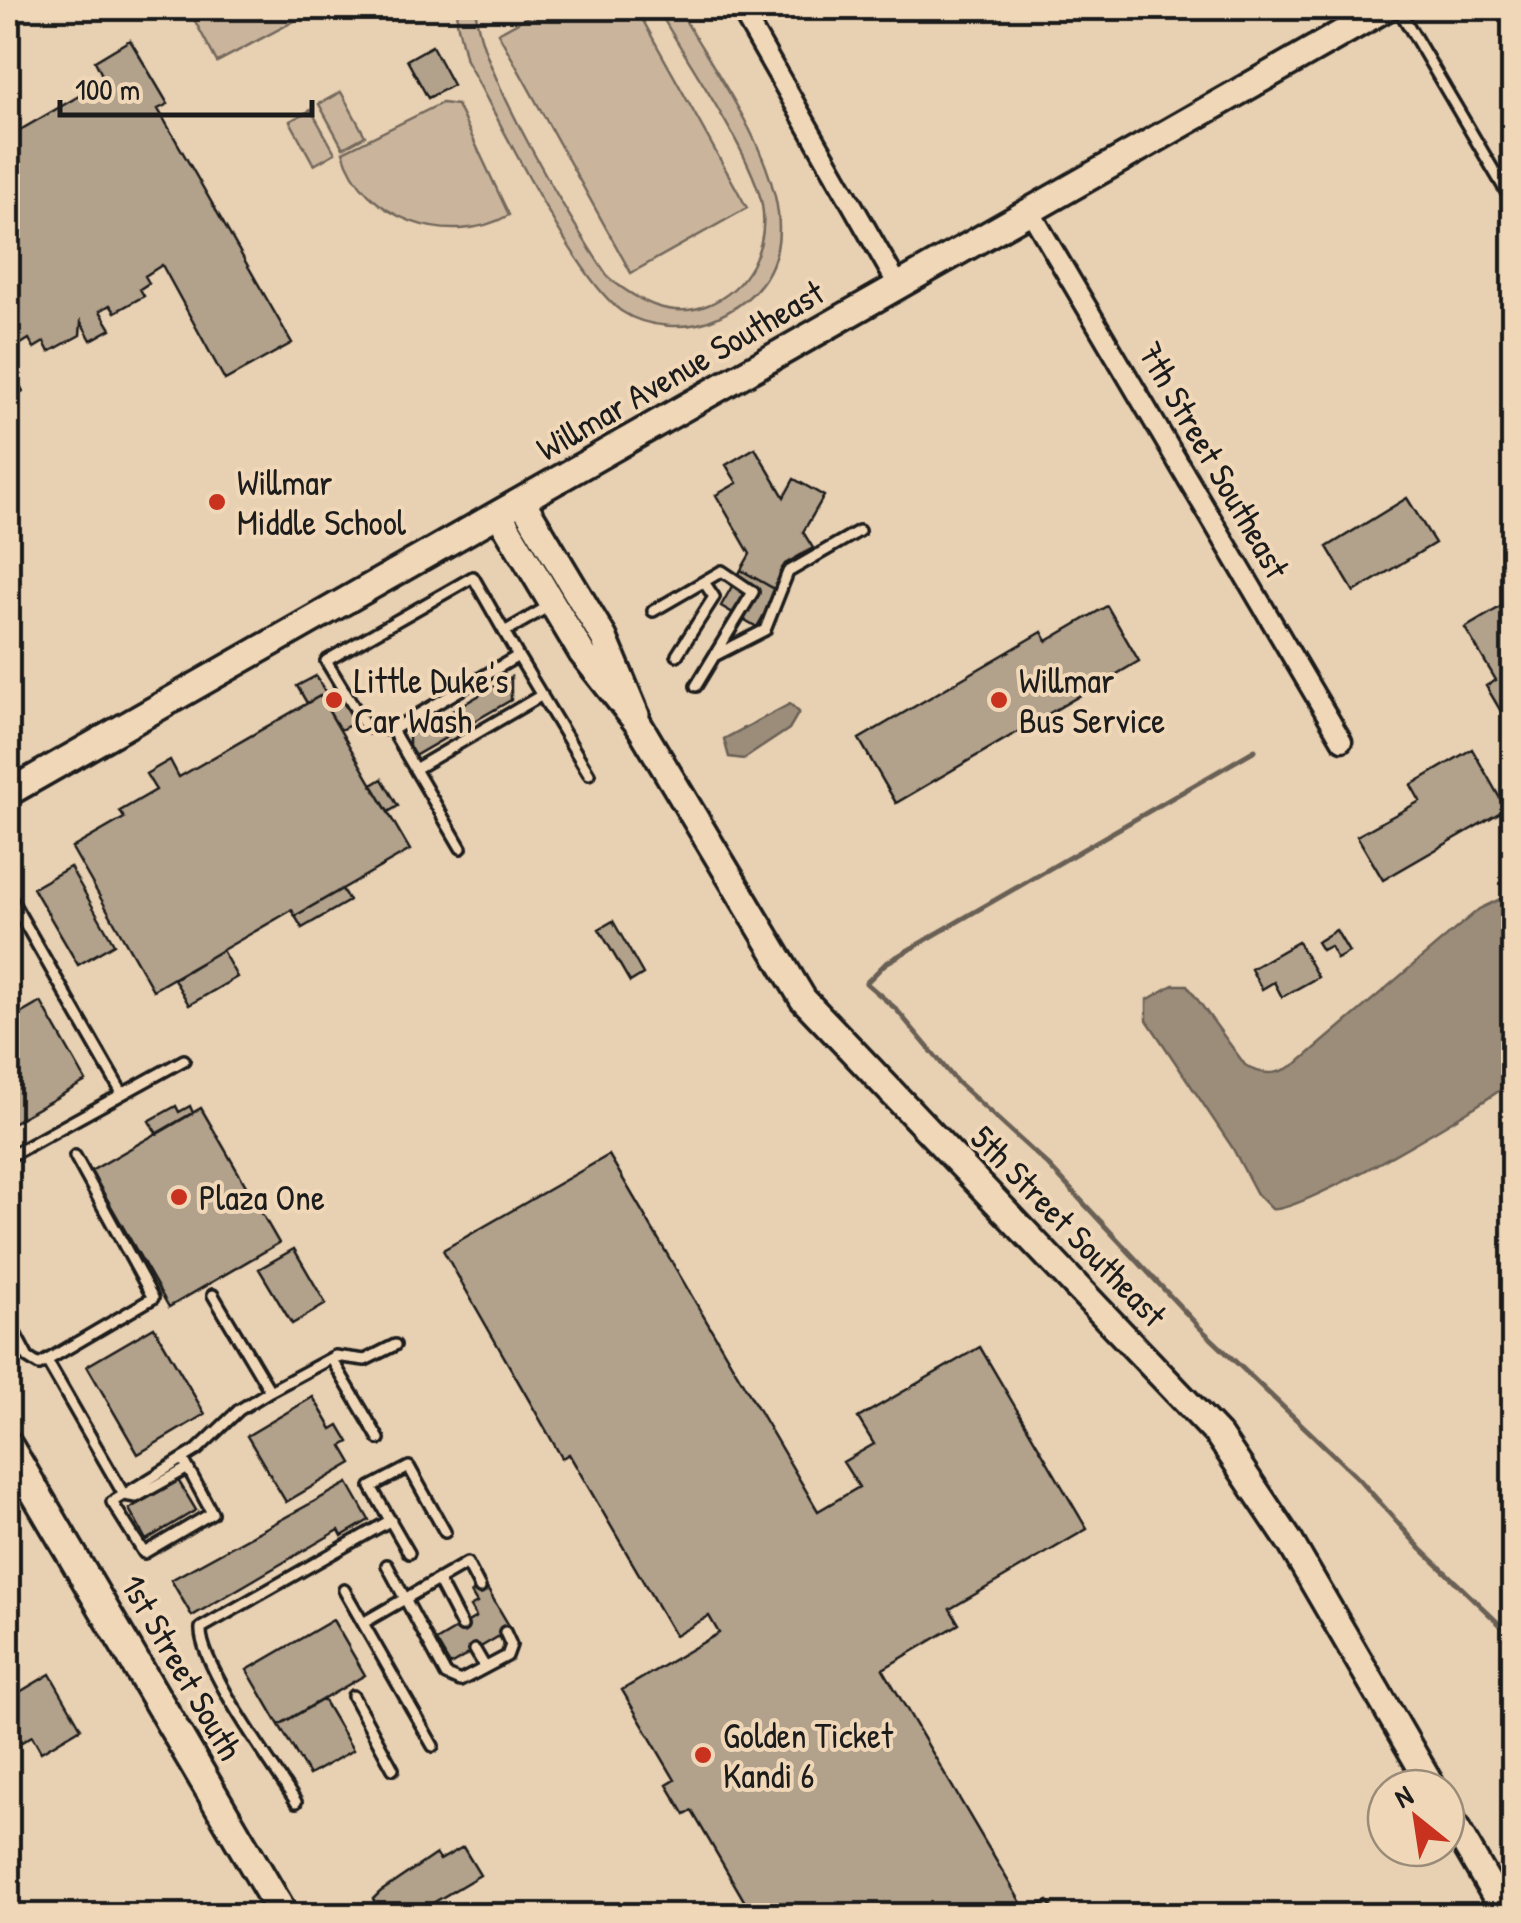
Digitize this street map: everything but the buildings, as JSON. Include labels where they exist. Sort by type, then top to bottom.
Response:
[{"type":"main road","name":"1st Street South","points":[[10,1444],[284,1916]]},
{"type":"street","points":[[740,8],[898,286]]},
{"type":"street","name":"Willmar Avenue Southeast","points":[[8,792],[1386,8]]},
{"type":"street","name":"7th Street Southeast","points":[[1030,211],[1342,741]]},
{"type":"street","name":"5th Street Southeast","points":[[522,501],[604,638],[639,725],[765,938],[815,1014],[1219,1436],[1290,1542],[1421,1768]]},
{"type":"street","name":"5th Street Southeast","points":[[499,514],[600,680],[639,725]]},
{"type":"street","points":[[1466,1845],[1507,1916]]},
{"type":"lane","points":[[1398,8],[1514,206]]},
{"type":"lane","points":[[714,656],[765,630],[788,572],[859,531]]},
{"type":"lane","points":[[653,612],[722,571],[752,592],[696,686]]},
{"type":"lane","points":[[518,656],[392,730],[366,727],[326,661],[473,578],[589,774]]},
{"type":"lane","points":[[678,655],[714,597],[704,582]]},
{"type":"lane","points":[[506,631],[552,604]]},
{"type":"lane","points":[[414,769],[542,695]]},
{"type":"lane","points":[[392,730],[461,848]]},
{"type":"lane","points":[[8,894],[122,1093]]},
{"type":"lane","points":[[8,1157],[184,1060]]},
{"type":"lane","points":[[8,1320],[33,1364],[47,1361],[148,1302],[154,1294],[75,1156]]},
{"type":"lane","points":[[213,1295],[270,1392]]},
{"type":"lane","points":[[185,1464],[212,1514],[149,1554],[140,1549],[112,1502],[185,1464],[240,1410],[331,1358],[365,1360],[394,1345]]},
{"type":"lane","points":[[331,1358],[379,1439]]},
{"type":"lane","points":[[47,1361],[124,1495]]},
{"type":"lane","points":[[410,1552],[372,1487],[409,1467],[445,1532]]},
{"type":"lane","points":[[296,1802],[212,1668],[200,1640],[201,1628],[391,1520]]},
{"type":"lane","points":[[363,1624],[467,1563],[480,1588]]},
{"type":"lane","points":[[388,1565],[446,1675],[460,1681],[507,1656],[511,1645],[504,1632]]},
{"type":"lane","points":[[438,1580],[462,1626]]},
{"type":"lane","points":[[344,1590],[433,1746]]},
{"type":"lane","points":[[476,1650],[485,1667]]},
{"type":"lane","points":[[352,1696],[393,1769]]},
{"type":"shaded area","points":[[188,8],[319,8],[217,62]]},
{"type":"shaded area","points":[[458,8],[476,8],[491,66],[508,104],[551,185],[609,278],[643,301],[681,310],[708,305],[734,289],[758,251],[763,221],[762,205],[746,160],[657,8],[678,8],[724,83],[767,171],[778,214],[776,255],[757,290],[716,318],[693,325],[655,324],[621,311],[582,266],[517,155],[466,60],[457,22]]},
{"type":"shaded area","points":[[544,8],[636,8],[747,208],[631,273],[498,33]]},
{"type":"shaded area","points":[[341,92],[365,136],[343,148],[319,104]]},
{"type":"shaded area","points":[[442,103],[457,105],[509,215],[486,225],[436,228],[388,210],[353,175],[343,152]]},
{"type":"shaded area","points":[[311,110],[335,153],[314,165],[290,121]]},
{"type":"shaded area","points":[[790,704],[799,712],[789,729],[744,759],[729,757],[724,739]]},
{"type":"shaded area","points":[[1500,899],[1513,899],[1513,1080],[1432,1133],[1353,1177],[1289,1206],[1272,1209],[1257,1194],[1232,1147],[1147,1020],[1147,1000],[1173,985],[1187,985],[1245,1065],[1259,1072],[1279,1072],[1299,1062],[1479,909]]},
{"type":"waterway","points":[[1255,750],[886,963],[866,983],[896,1009],[957,1082],[1048,1165],[1200,1328],[1358,1478],[1421,1549],[1514,1638]]},
{"type":"place","name":"Willmar Middle School","points":[[217,502]]},
{"type":"place","name":"Little Duke's Car Wash","points":[[334,700]]},
{"type":"place","name":"Willmar Bus Service","points":[[999,700]]},
{"type":"place","name":"Plaza One","points":[[179,1197]]},
{"type":"place","name":"Golden Ticket Kandi 6","points":[[703,1755]]}]
